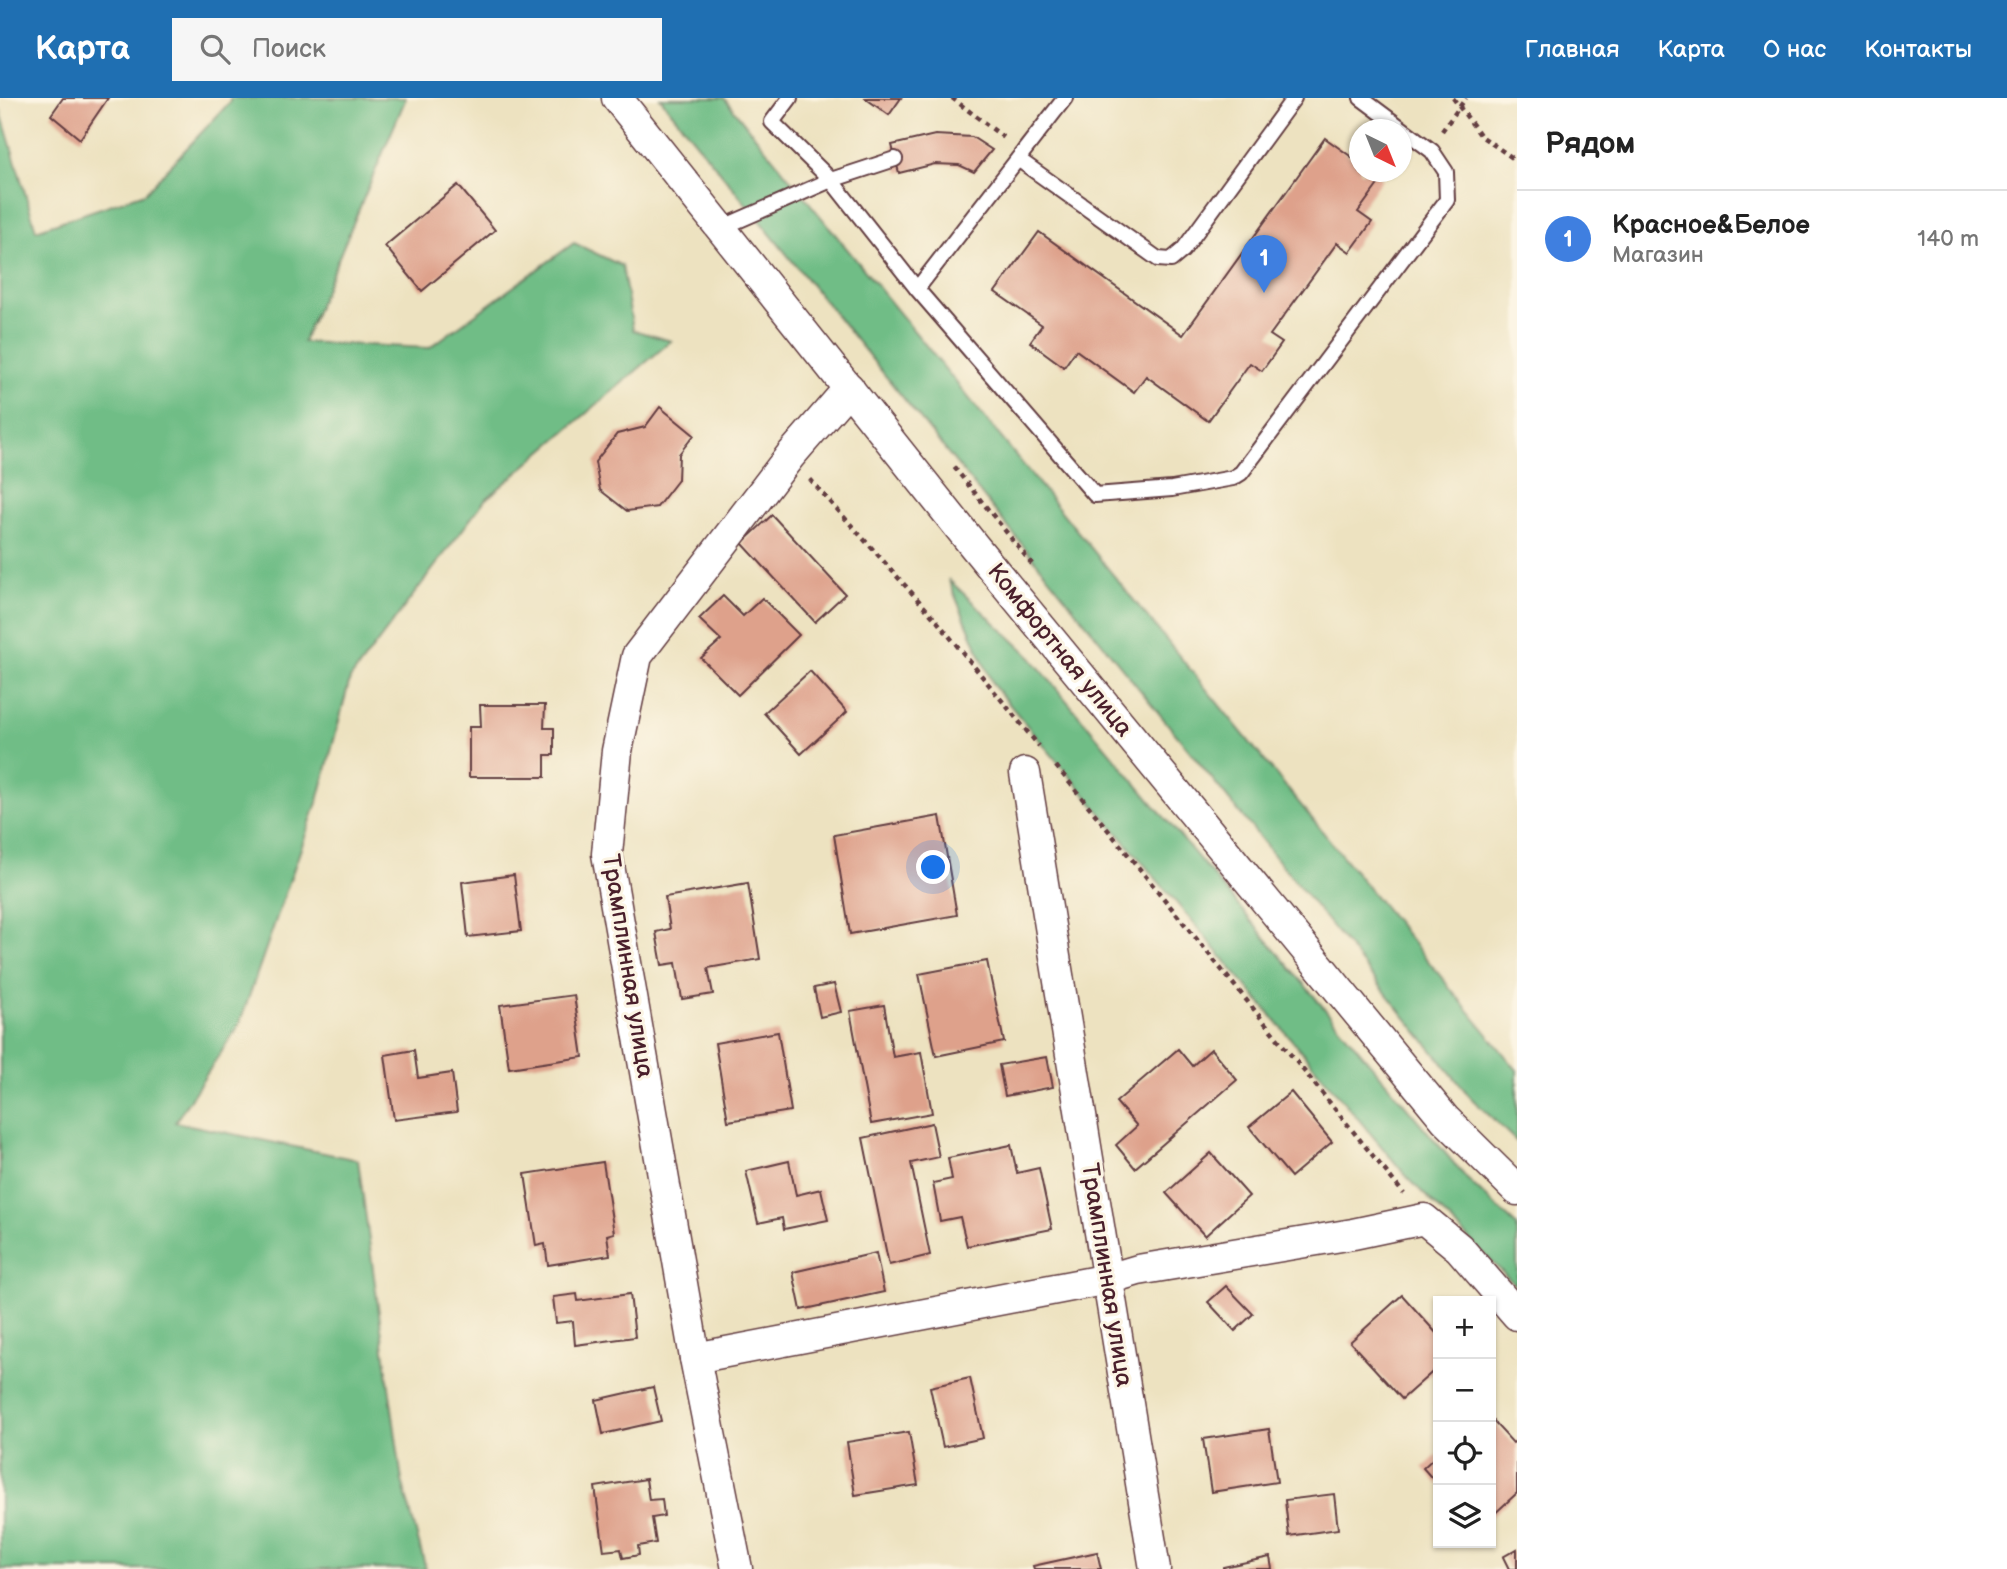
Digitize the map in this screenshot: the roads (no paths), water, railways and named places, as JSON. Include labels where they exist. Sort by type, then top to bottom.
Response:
[{"type":"street","name":"Комфортная улица","points":[[617,98],[974,546],[1445,1119],[1517,1190]]},
{"type":"street","name":"Трамплинная улица","points":[[737,1569],[695,1358],[607,854],[613,790],[617,751],[637,656],[790,456],[849,388]]},
{"type":"street","name":"Трамплинная улица","points":[[1039,760],[1108,1279],[1155,1569]]},
{"type":"street","points":[[695,1358],[1108,1279],[1138,1270],[1353,1234],[1424,1219],[1460,1248],[1517,1315]]},
{"type":"lane","points":[[790,98],[772,122],[831,180],[917,289],[1095,495],[1171,489],[1233,478],[1241,473],[1447,200],[1446,172],[1433,151],[1361,98]]},
{"type":"lane","points":[[917,289],[1065,98]]},
{"type":"lane","points":[[1021,155],[1158,258],[1171,260],[1183,250],[1294,98]]},
{"type":"lane","points":[[721,228],[831,180],[895,159]]},
{"type":"place","name":"Красное&Белое","points":[[1264,293]]}]
